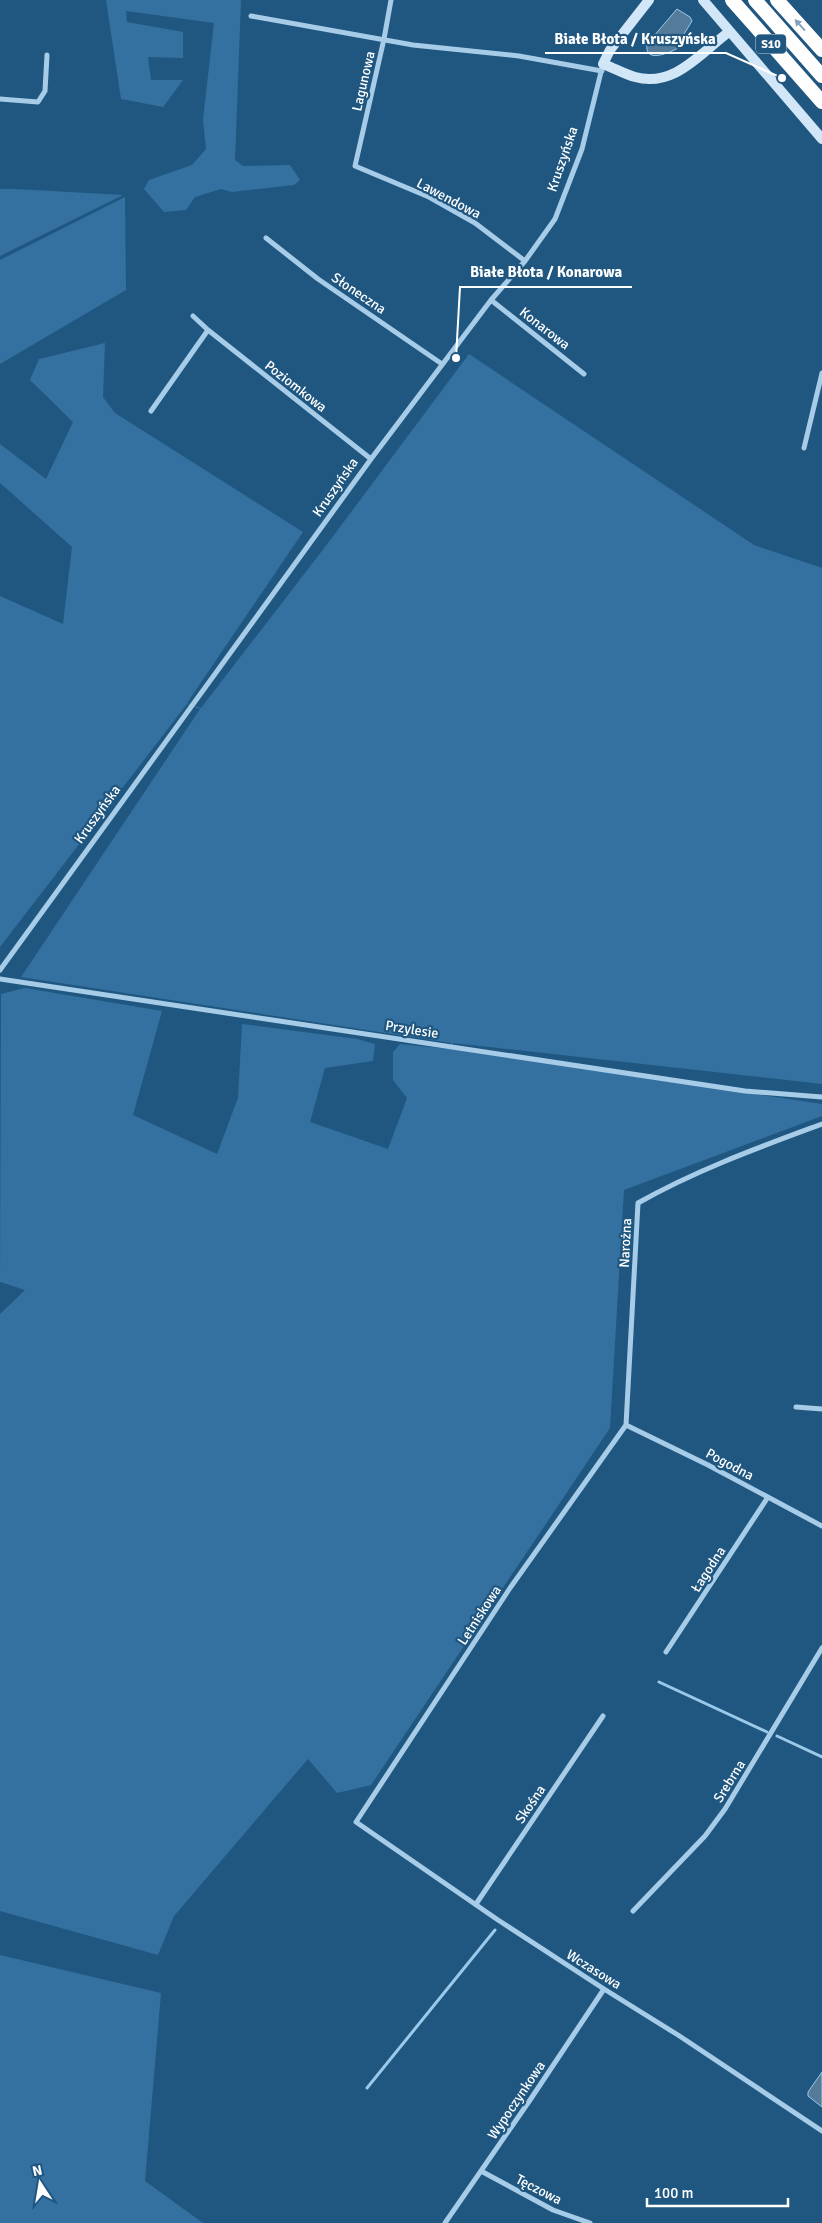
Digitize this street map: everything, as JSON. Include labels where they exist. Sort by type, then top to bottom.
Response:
[{"type":"highway","name":"S10","points":[[732,0],[822,102]]},
{"type":"highway","name":"S10","points":[[755,0],[822,76]]},
{"type":"highway","points":[[777,0],[822,50]]},
{"type":"street","name":"Lagunowa","points":[[355,166],[391,0]]},
{"type":"street","name":"Kruszyńska","points":[[0,970],[371,459],[491,300],[525,261],[555,219],[582,149],[602,68],[610,50],[649,0]]},
{"type":"street","points":[[703,0],[822,139]]},
{"type":"street","points":[[251,16],[413,45],[519,56],[602,68],[636,77],[661,78],[685,69],[729,32]]},
{"type":"street","points":[[0,99],[38,102],[46,91],[47,55]]},
{"type":"street","name":"Lawendowa","points":[[355,166],[429,197],[475,223],[525,261]]},
{"type":"street","name":"Słoneczna","points":[[266,238],[318,279],[442,364]]},
{"type":"street","name":"Konarowa","points":[[491,300],[584,374]]},
{"type":"street","name":"Poziomkowa","points":[[194,316],[208,330],[371,459]]},
{"type":"street","points":[[151,411],[208,330]]},
{"type":"street","points":[[804,448],[822,373]]},
{"type":"street","name":"Przylesie","points":[[0,979],[736,1090],[822,1097]]},
{"type":"street","name":"Narożna","points":[[626,1425],[638,1203],[663,1189],[733,1158],[822,1124]]},
{"type":"street","points":[[796,1407],[822,1409]]},
{"type":"street","name":"Pogodna","points":[[626,1425],[822,1526]]},
{"type":"street","name":"Letniskowa","points":[[356,1822],[510,1588],[626,1425]]},
{"type":"street","name":"Łagodna","points":[[666,1652],[768,1497]]},
{"type":"street","name":"Srebrna","points":[[634,1911],[705,1836],[725,1809],[822,1648]]},
{"type":"street","name":"Skośna","points":[[476,1904],[603,1716]]},
{"type":"street","name":"Wczasowa","points":[[356,1822],[604,1989],[663,2025],[822,2131]]},
{"type":"street","name":"Wypoczynkowa","points":[[445,2223],[604,1989]]},
{"type":"street","name":"Tęczowa","points":[[481,2171],[553,2210],[590,2223]]},
{"type":"shaded area","points":[[106,0],[241,0],[235,160],[243,166],[290,165],[300,180],[294,185],[232,192],[221,189],[195,197],[186,210],[164,212],[144,189],[149,180],[192,165],[206,149],[203,119],[214,23],[126,11],[127,22],[183,32],[183,58],[148,57],[151,80],[183,80],[163,107],[121,99]]},
{"type":"shaded area","points":[[677,9],[690,17],[692,21],[681,39],[680,47],[659,55],[650,54],[647,50],[647,44]]},
{"type":"shaded area","points":[[0,189],[15,189],[123,195],[0,256]]},
{"type":"shaded area","points":[[125,197],[126,290],[0,364],[0,260]]},
{"type":"shaded area","points":[[105,343],[103,397],[115,413],[303,532],[187,703],[201,708],[328,543],[469,354],[754,545],[822,568],[822,1084],[453,1043],[452,1049],[822,1104],[822,1116],[624,1190],[610,1428],[371,1785],[337,1793],[308,1759],[174,1916],[158,1955],[0,1911],[0,1314],[25,1290],[0,1282],[1,994],[25,988],[162,1011],[133,1115],[217,1154],[238,1098],[242,1024],[357,1039],[375,1044],[373,1061],[325,1068],[310,1122],[388,1149],[407,1098],[393,1080],[393,1052],[400,1044],[450,1049],[451,1043],[21,977],[200,709],[187,704],[0,947],[0,596],[63,624],[72,547],[0,483],[0,444],[46,479],[73,422],[30,380],[39,359]]},
{"type":"shaded area","points":[[0,1955],[161,1993],[145,2181],[203,2223],[0,2223]]},
{"type":"shaded area","points":[[822,2072],[822,2107],[808,2096],[808,2092]]},
{"type":"waterway","points":[[659,1682],[767,1732]]},
{"type":"waterway","points":[[777,1736],[822,1757]]},
{"type":"waterway","points":[[367,2088],[495,1930]]},
{"type":"place","name":"Białe Błota / Kruszyńska","points":[[782,78]]},
{"type":"place","name":"Białe Błota / Konarowa","points":[[456,358]]}]
